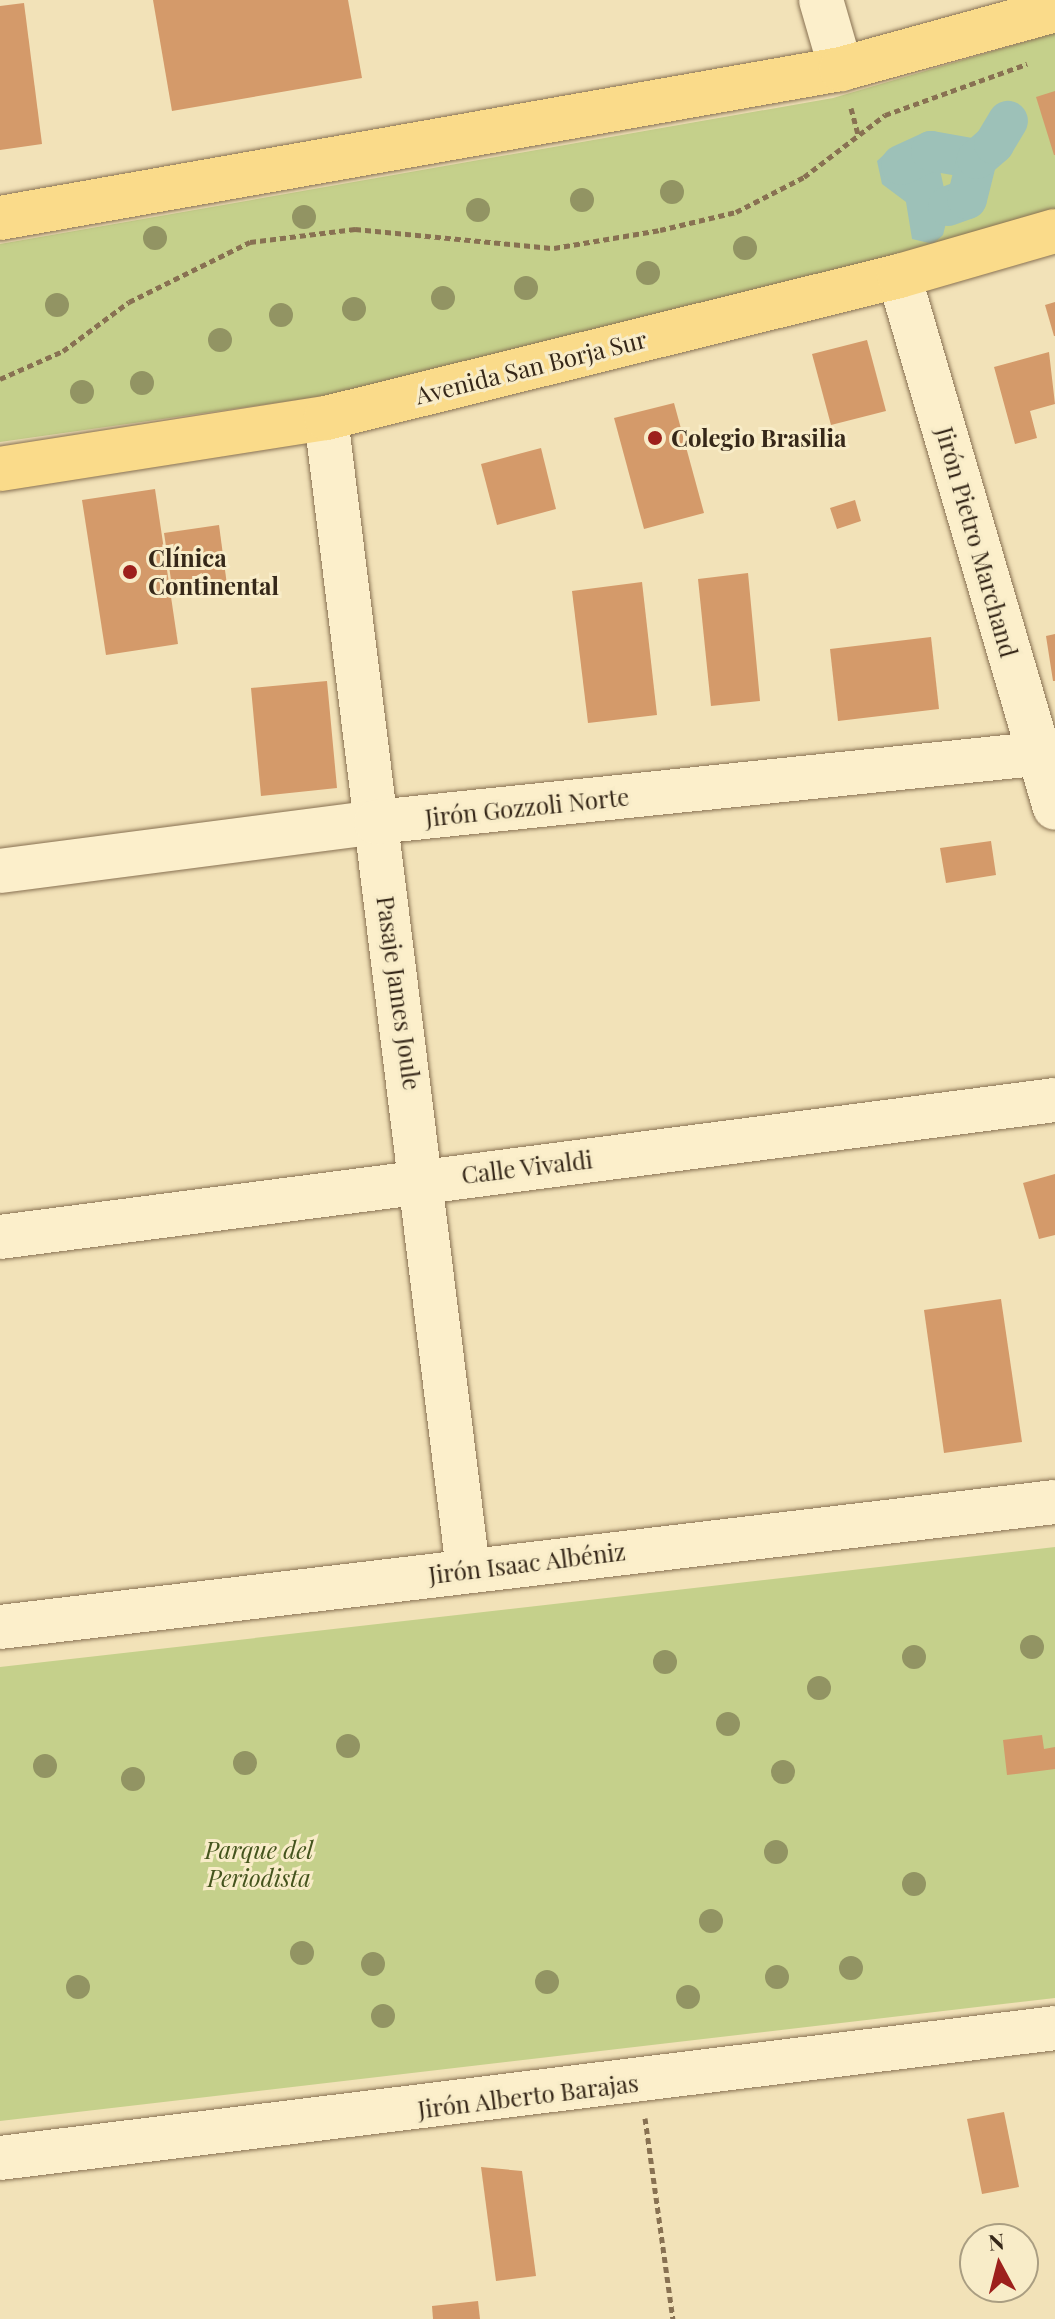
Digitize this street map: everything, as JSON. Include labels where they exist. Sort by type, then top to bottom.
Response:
[{"type":"main road","points":[[0,218],[841,69],[1055,10]]},
{"type":"main road","name":"Avenida San Borja Sur","points":[[0,469],[326,418],[899,276],[1055,231]]},
{"type":"street","points":[[821,0],[841,69]]},
{"type":"street","name":"Jirón Pietro Marchand","points":[[899,276],[1047,753],[1055,808]]},
{"type":"street","name":"Pasaje James Joule","points":[[326,418],[424,1181],[468,1569]]},
{"type":"street","name":"Jirón Gozzoli Norte","points":[[0,871],[376,822],[1047,753]]},
{"type":"street","name":"Calle Vivaldi","points":[[0,1237],[1055,1100]]},
{"type":"street","name":"Jirón Isaac Albéniz","points":[[0,1627],[468,1569],[1055,1502]]},
{"type":"street","name":"Jirón Alberto Barajas","points":[[0,2158],[640,2083],[1055,2028]]},
{"type":"path","points":[[0,379],[63,351],[129,302],[250,242],[355,229],[554,248],[660,230],[736,212],[804,177],[885,115],[1039,59]]},
{"type":"path","points":[[640,2083],[673,2319]]},
{"type":"green space","points":[[1055,33],[1055,220],[331,395],[0,442],[0,244],[833,98]]},
{"type":"green space","name":"Parque del Periodista","points":[[1055,1547],[1055,1998],[0,2121],[0,1667]]},
{"type":"water","points":[[888,151],[894,152],[908,172],[940,170],[949,211],[943,235],[933,244],[912,239],[906,202],[882,184],[877,161]]},
{"type":"building","points":[[153,0],[348,0],[362,78],[172,111]]},
{"type":"building","points":[[24,3],[42,144],[0,150],[0,6]]},
{"type":"building","points":[[1055,91],[1055,155],[1054,155],[1036,97]]},
{"type":"building","points":[[1055,302],[1055,336],[1054,336],[1045,305]]},
{"type":"building","points":[[867,340],[886,411],[831,425],[812,354]]},
{"type":"building","points":[[1049,352],[1055,404],[1030,411],[1037,438],[1015,444],[994,367]]},
{"type":"building","points":[[674,403],[704,513],[644,529],[614,418]]},
{"type":"building","points":[[541,448],[556,509],[497,525],[481,464]]},
{"type":"building","name":"Clínica Continental","points":[[155,489],[178,644],[106,655],[82,500]]},
{"type":"building","points":[[855,500],[861,521],[837,529],[830,508]]},
{"type":"building","points":[[219,525],[227,585],[173,593],[164,533]]},
{"type":"building","points":[[748,573],[760,701],[711,706],[698,579]]},
{"type":"building","points":[[642,582],[657,715],[588,723],[572,591]]},
{"type":"building","points":[[1055,634],[1055,681],[1053,681],[1046,636]]},
{"type":"building","points":[[931,637],[939,709],[838,721],[830,649]]},
{"type":"building","points":[[327,681],[337,788],[261,796],[251,688]]},
{"type":"building","points":[[991,841],[996,875],[946,883],[940,848]]},
{"type":"building","points":[[1055,1174],[1055,1235],[1039,1239],[1023,1183]]},
{"type":"building","points":[[1001,1299],[1022,1442],[944,1453],[924,1310]]},
{"type":"building","points":[[1042,1735],[1044,1749],[1055,1747],[1055,1769],[1007,1775],[1003,1740]]},
{"type":"building","points":[[1004,2112],[1019,2187],[982,2194],[967,2119]]},
{"type":"building","points":[[481,2167],[522,2171],[536,2276],[496,2281]]},
{"type":"building","points":[[478,2301],[480,2319],[433,2319],[432,2306]]},
{"type":"waterway","points":[[948,206],[967,199],[977,159],[994,144],[1008,121]]},
{"type":"waterway","points":[[901,165],[931,151],[977,159]]},
{"type":"place","name":"Colegio Brasilia","points":[[655,438]]},
{"type":"place","name":"Clínica Continental","points":[[130,572]]}]
